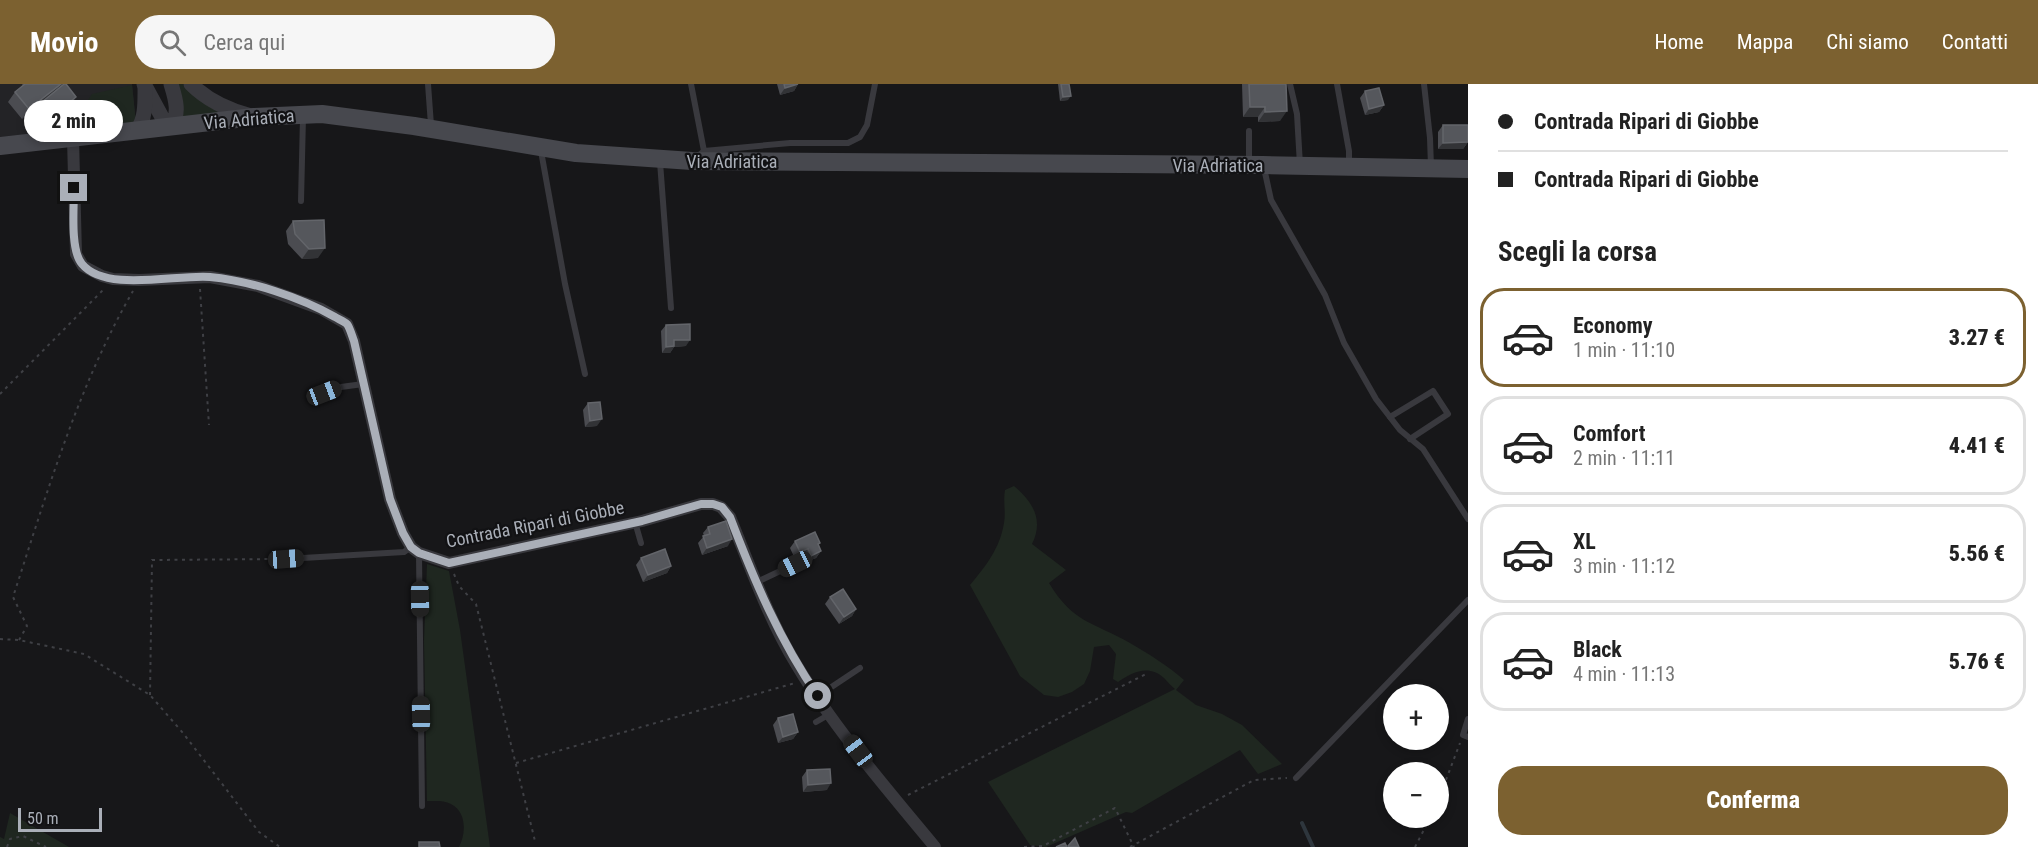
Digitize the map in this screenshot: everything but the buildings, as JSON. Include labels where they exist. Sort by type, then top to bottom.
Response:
[{"type":"main road","name":"Via Adriatica","points":[[0,146],[254,117],[303,114],[361,118],[576,153],[660,159],[698,156],[1468,169]]},
{"type":"street","points":[[145,86],[154,88],[161,84]]},
{"type":"street","points":[[145,86],[163,119],[170,126],[174,122],[176,111],[171,84]]},
{"type":"street","points":[[191,84],[208,99],[221,106],[254,117]]},
{"type":"street","points":[[137,130],[144,113],[145,86]]},
{"type":"street","points":[[73,138],[76,254],[83,266],[113,279],[210,277],[258,286],[321,309],[347,324],[354,341],[390,499],[403,533],[415,550]]},
{"type":"street","name":"Contrada Ripari di Giobbe","points":[[415,550],[449,563],[635,522],[701,504],[722,507],[730,517],[791,655],[830,714],[935,847]]},
{"type":"lane","points":[[428,84],[431,129]]},
{"type":"lane","points":[[691,84],[698,156],[790,142],[848,143],[860,137],[867,125],[875,84]]},
{"type":"lane","points":[[1290,84],[1298,114],[1300,166]]},
{"type":"lane","points":[[1337,84],[1349,151],[1348,166]]},
{"type":"lane","points":[[1424,84],[1431,168]]},
{"type":"lane","points":[[301,201],[303,114]]},
{"type":"lane","points":[[1249,131],[1256,165],[1271,200],[1325,295],[1344,344],[1376,399],[1400,430],[1423,449],[1468,519]]},
{"type":"lane","points":[[540,147],[565,284],[585,374]]},
{"type":"lane","points":[[660,159],[671,308]]},
{"type":"lane","points":[[324,393],[340,387],[363,384]]},
{"type":"lane","points":[[1390,417],[1433,391],[1448,414],[1410,439]]},
{"type":"lane","points":[[635,522],[641,543]]},
{"type":"lane","points":[[286,559],[415,550],[422,806]]},
{"type":"lane","points":[[757,582],[795,564]]},
{"type":"lane","points":[[1296,778],[1468,600]]},
{"type":"lane","points":[[818,696],[860,668]]},
{"type":"lane","points":[[816,722],[830,714]]},
{"type":"lane","points":[[1465,736],[1468,719]]},
{"type":"path","points":[[199,277],[209,425]]},
{"type":"path","points":[[0,394],[113,279]]},
{"type":"path","points":[[19,640],[27,626],[13,597],[66,436],[116,321],[139,280]]},
{"type":"path","points":[[150,695],[152,560],[286,559]]},
{"type":"path","points":[[449,563],[459,586],[476,604],[535,841]]},
{"type":"path","points":[[0,639],[19,640],[84,654],[150,695],[183,733],[259,832],[280,847]]},
{"type":"path","points":[[897,801],[1146,674]]},
{"type":"path","points":[[516,763],[807,680]]},
{"type":"path","points":[[1449,775],[1465,736]]},
{"type":"path","points":[[1130,847],[1254,780],[1296,778]]},
{"type":"path","points":[[1024,847],[1043,846],[1115,808],[1134,846]]},
{"type":"path","points":[[1415,847],[1425,828]]},
{"type":"path","points":[[7,847],[10,839],[22,836],[46,847]]},
{"type":"shaded area","points":[[0,84],[132,84],[136,123],[0,139]]},
{"type":"shaded area","points":[[176,84],[183,84],[223,113],[182,118]]},
{"type":"shaded area","points":[[132,85],[136,123],[84,129],[82,109],[92,94]]},
{"type":"shaded area","points":[[1014,486],[1027,498],[1035,512],[1037,527],[1032,544],[1066,570],[1049,583],[1067,606],[1075,614],[1130,643],[1171,670],[1184,680],[1176,690],[1196,705],[1222,714],[1242,725],[1282,764],[1258,774],[1240,750],[1132,813],[1126,812],[1046,847],[1030,845],[988,782],[1175,689],[1164,678],[1147,670],[1129,675],[1118,682],[1113,679],[1116,654],[1109,645],[1094,647],[1090,671],[1084,684],[1058,697],[1044,695],[1020,676],[970,585],[996,549],[1004,523],[1005,490]]},
{"type":"shaded area","points":[[427,564],[449,571],[460,630],[490,847],[459,847],[464,830],[460,812],[448,803],[427,801],[424,641]]},
{"type":"shaded area","points":[[10,813],[69,847],[0,847],[0,837],[4,839]]},
{"type":"waterway","points":[[1302,823],[1313,847]]},
{"type":"route","points":[[74,188],[76,254],[83,266],[102,276],[113,279],[139,280],[210,277],[258,286],[321,309],[347,324],[354,341],[390,499],[403,533],[411,547],[419,553],[449,563],[642,521],[701,504],[722,507],[730,517],[772,618],[796,664],[818,696]]}]
